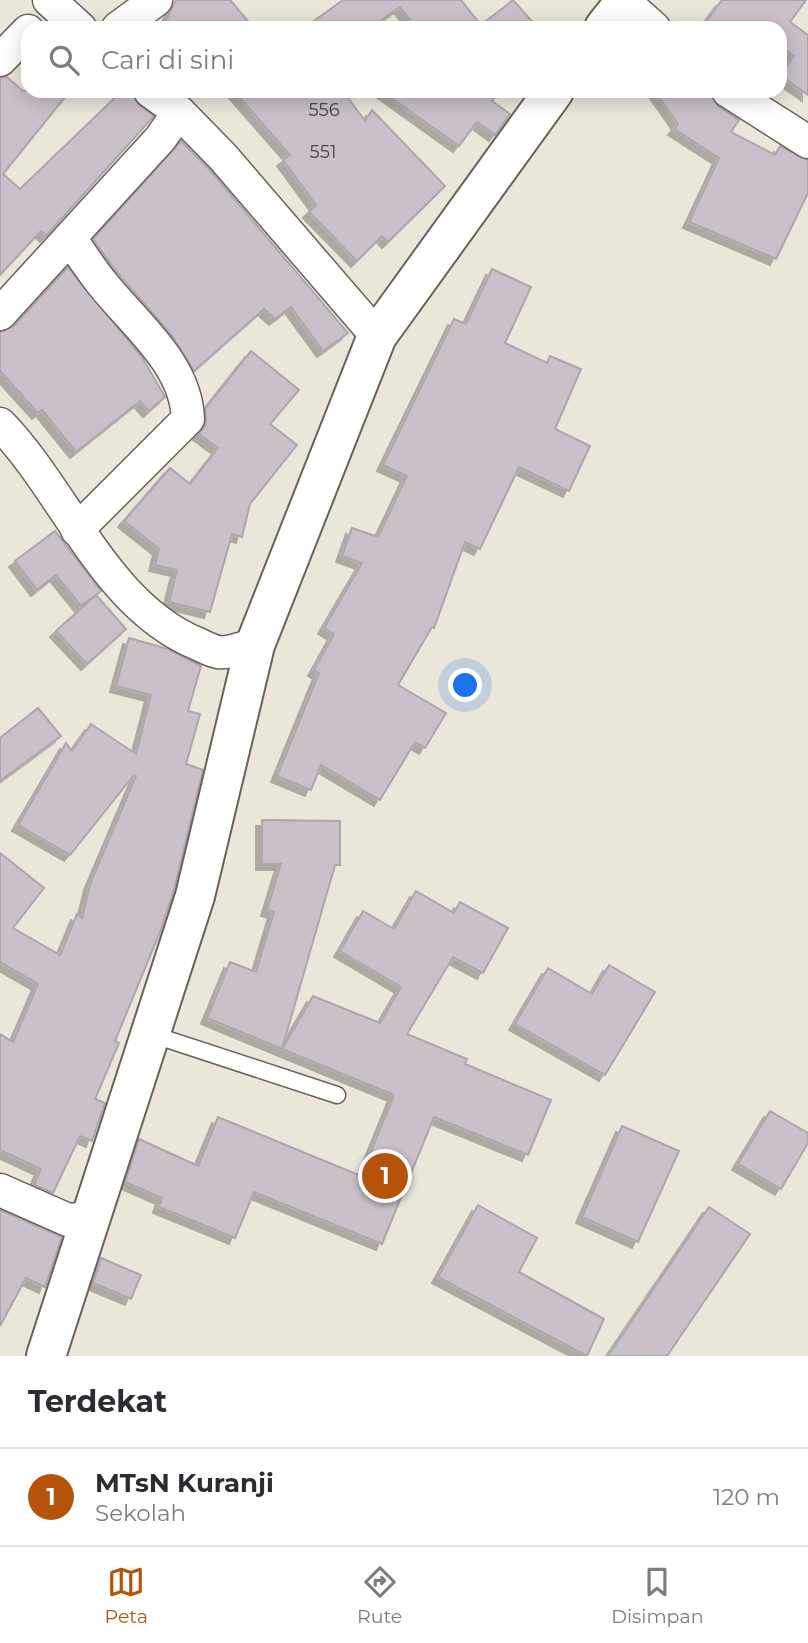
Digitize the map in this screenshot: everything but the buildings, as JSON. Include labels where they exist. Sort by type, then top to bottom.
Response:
[{"type":"street","points":[[128,21],[156,0]]},
{"type":"street","points":[[35,21],[50,1],[72,21]]},
{"type":"street","points":[[618,10],[640,21]]},
{"type":"street","points":[[0,60],[21,38]]},
{"type":"street","points":[[160,98],[179,112],[316,262],[377,336]]},
{"type":"street","points":[[46,1356],[93,1218],[195,896],[255,645],[377,336],[549,98]]},
{"type":"street","points":[[738,98],[808,142]]},
{"type":"street","points":[[0,314],[160,139],[179,112]]},
{"type":"street","points":[[70,238],[101,283],[161,352],[187,395],[188,419],[78,530]]},
{"type":"street","points":[[0,424],[46,482],[94,555],[148,613],[183,638],[219,653],[255,645]]},
{"type":"street","points":[[0,1190],[68,1220],[93,1218]]},
{"type":"lane","points":[[151,1034],[337,1096]]},
{"type":"place","name":"MTsN Kuranji","points":[[385,1176]]}]
